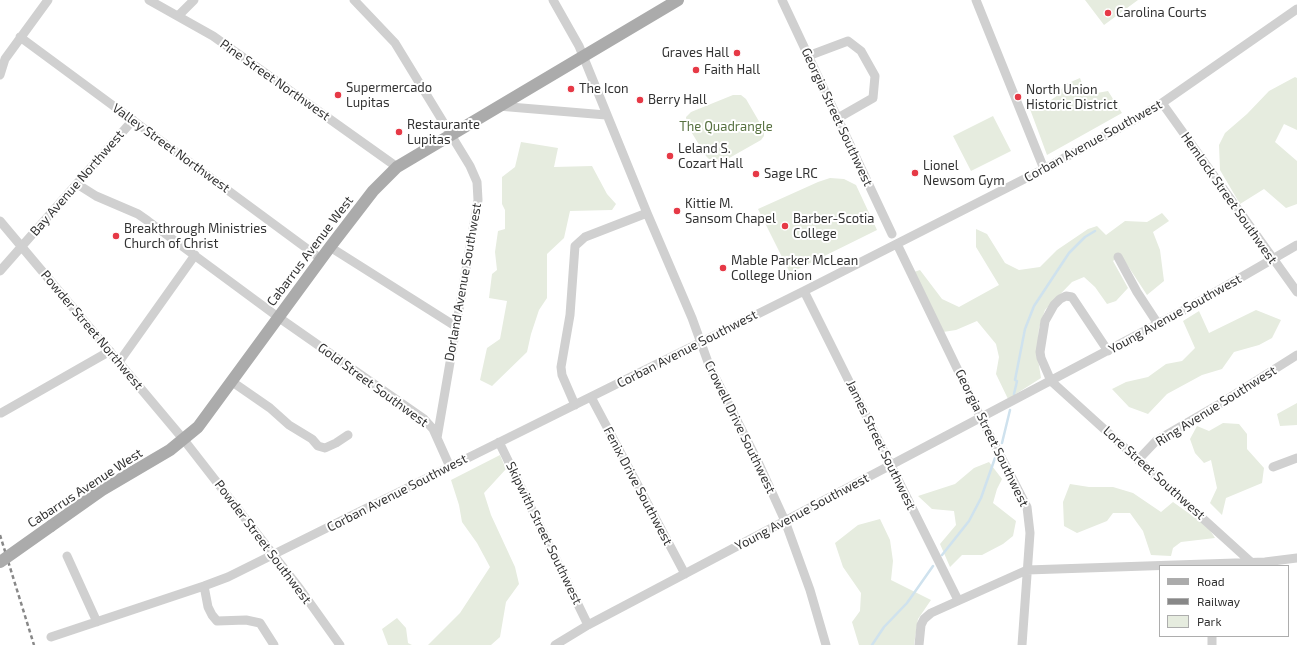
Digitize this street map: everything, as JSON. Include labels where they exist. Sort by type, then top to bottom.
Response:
[{"type":"main road","name":"Cabarrus Avenue West","points":[[0,562],[102,490],[184,440],[198,427],[330,247],[373,191],[397,167],[450,134],[678,0]]},
{"type":"street","points":[[0,75],[2,65],[20,37],[48,0]]},
{"type":"street","name":"Pine Street Northwest","points":[[149,0],[213,36],[397,167]]},
{"type":"street","points":[[178,16],[194,0]]},
{"type":"street","name":"Dorland Avenue Southwest","points":[[354,0],[395,44],[470,166],[477,182],[478,200],[455,326],[437,438]]},
{"type":"street","name":"Crowell Drive Southwest","points":[[553,0],[583,56],[606,115],[701,342],[709,366],[759,464],[785,521],[810,590],[826,645]]},
{"type":"street","name":"Georgia Street Southwest","points":[[782,0],[892,234]]},
{"type":"street","points":[[976,0],[1044,169]]},
{"type":"street","name":"Corban Avenue Southwest","points":[[51,637],[204,586],[274,554],[804,291],[1044,169],[1162,103],[1297,9]]},
{"type":"street","name":"Valley Street Northwest","points":[[20,37],[321,259]]},
{"type":"street","points":[[808,56],[848,41],[860,51],[875,76],[873,98],[838,118]]},
{"type":"street","name":"Hemlock Street Southwest","points":[[1162,103],[1297,292]]},
{"type":"street","points":[[498,106],[606,115]]},
{"type":"street","name":"Bay Avenue Northwest","points":[[0,271],[133,120]]},
{"type":"street","name":"Gold Street Southwest","points":[[77,184],[96,196],[138,214],[278,317],[424,420],[433,429],[450,467]]},
{"type":"street","points":[[575,405],[562,375],[561,367],[570,314],[575,246],[585,237],[647,213]]},
{"type":"street","name":"Powder Street Northwest","points":[[0,221],[184,440]]},
{"type":"street","name":"Georgia Street Southwest","points":[[897,244],[981,418],[1027,507],[1030,533],[1022,645]]},
{"type":"street","name":"Young Avenue Southwest","points":[[555,645],[588,625],[785,521],[981,418],[1053,383],[1273,260],[1297,245]]},
{"type":"street","points":[[330,247],[455,326]]},
{"type":"street","points":[[119,362],[195,255]]},
{"type":"street","points":[[1118,257],[1137,292],[1158,324]]},
{"type":"street","name":"James Street Southwest","points":[[804,291],[958,600]]},
{"type":"street","points":[[1053,383],[1041,358],[1040,352],[1046,321],[1054,305],[1060,299],[1066,296],[1072,297],[1077,302],[1108,351]]},
{"type":"street","points":[[1,414],[110,351]]},
{"type":"street","name":"Ring Avenue Southwest","points":[[1138,460],[1156,441],[1218,405],[1297,355]]},
{"type":"street","points":[[231,381],[270,408],[289,425],[312,440],[318,446],[325,448],[348,435]]},
{"type":"street","name":"Lore Street Southwest","points":[[1053,383],[1252,563]]},
{"type":"street","name":"Fenix Drive Southwest","points":[[591,397],[685,574]]},
{"type":"street","name":"Powder Street Southwest","points":[[184,440],[274,554],[340,645]]},
{"type":"street","name":"Skipwith Street Southwest","points":[[499,442],[588,625]]},
{"type":"street","points":[[1273,467],[1297,458]]},
{"type":"street","points":[[67,556],[97,622]]},
{"type":"street","points":[[1217,565],[1297,558]]},
{"type":"street","points":[[919,645],[921,625],[924,619],[938,609],[1027,570],[1159,567]]},
{"type":"street","points":[[204,586],[208,607],[212,615],[218,621],[246,620],[260,623],[274,645]]},
{"type":"green space","name":"Carolina Courts","points":[[1085,0],[1138,0],[1104,25]]},
{"type":"green space","points":[[1295,77],[1297,78],[1297,130],[1284,124],[1275,142],[1297,161],[1297,204],[1286,208],[1264,189],[1240,204],[1220,170],[1219,145],[1225,133],[1247,114],[1269,91]]},
{"type":"green space","points":[[1080,78],[1086,95],[1108,91],[1122,113],[1047,155],[1027,101],[1051,100],[1058,95],[1064,85]]},
{"type":"green space","name":"The Quadrangle","points":[[733,95],[741,95],[746,99],[764,130],[764,136],[761,140],[724,161],[713,163],[706,156],[687,125],[686,117],[691,112]]},
{"type":"green space","points":[[993,116],[1011,151],[971,171],[953,136]]},
{"type":"green space","points":[[521,142],[558,148],[554,167],[592,166],[607,194],[616,204],[612,210],[570,211],[564,238],[547,254],[547,298],[539,310],[527,352],[492,386],[480,380],[487,348],[500,339],[507,301],[489,298],[492,274],[497,270],[495,252],[498,231],[505,229],[505,210],[502,204],[502,177],[515,167]]},
{"type":"green space","points":[[830,178],[844,179],[856,185],[877,230],[790,273],[758,209]]},
{"type":"green space","points":[[1162,213],[1169,221],[1153,232],[1160,250],[1164,281],[1147,295],[1120,254],[1113,261],[1128,288],[1116,301],[1107,304],[1095,287],[1084,277],[1072,282],[1045,310],[1039,328],[1037,353],[1041,378],[1008,399],[996,374],[999,357],[996,344],[977,321],[956,330],[943,332],[914,272],[920,270],[942,299],[959,307],[999,285],[976,247],[976,229],[987,234],[1005,263],[1019,270],[1040,267],[1057,250],[1088,229],[1097,226],[1106,235],[1125,221],[1147,222]]},
{"type":"green space","points":[[1256,310],[1281,320],[1272,338],[1259,345],[1234,352],[1222,369],[1202,375],[1167,394],[1148,414],[1129,407],[1112,389],[1126,382],[1148,377],[1166,364],[1182,361],[1195,348],[1183,321],[1199,311],[1209,333]]},
{"type":"green space","points":[[1297,403],[1297,425],[1280,426],[1277,414]]},
{"type":"green space","points":[[1223,423],[1239,424],[1247,434],[1247,449],[1264,468],[1262,483],[1226,498],[1222,515],[1210,503],[1217,488],[1211,460],[1204,463],[1195,453],[1190,439],[1197,426],[1209,431]]},
{"type":"green space","points":[[500,455],[506,469],[484,493],[491,515],[515,567],[519,584],[506,602],[500,637],[491,645],[428,645],[460,613],[490,567],[477,543],[462,522],[459,505],[451,480]]},
{"type":"green space","points":[[989,462],[1002,479],[993,503],[1016,521],[1013,536],[1003,544],[982,555],[962,555],[950,567],[940,544],[956,525],[954,511],[932,509],[918,496],[955,484],[974,468]]},
{"type":"green space","points":[[1070,484],[1089,487],[1113,487],[1133,493],[1161,512],[1173,502],[1208,527],[1215,538],[1181,542],[1173,548],[1171,556],[1151,555],[1143,531],[1130,513],[1113,513],[1107,521],[1077,533],[1064,526],[1063,502]]},
{"type":"green space","points":[[880,519],[890,540],[893,561],[891,580],[931,600],[918,619],[914,645],[859,645],[852,622],[860,611],[861,593],[843,567],[835,543],[858,525]]},
{"type":"green space","points":[[397,618],[406,628],[408,643],[412,645],[388,645],[382,629]]},
{"type":"waterway","points":[[1014,394],[1017,381],[1015,380],[1025,329],[1034,306],[1069,253],[1085,237],[1095,231]]},
{"type":"waterway","points":[[1002,443],[1010,410]]},
{"type":"waterway","points":[[942,555],[969,521],[981,498],[995,458]]},
{"type":"waterway","points":[[872,645],[884,627],[907,603],[933,566]]},
{"type":"railway","points":[[0,535],[34,645]]},
{"type":"place","name":"Carolina Courts","points":[[1108,13]]},
{"type":"place","name":"Graves Hall","points":[[737,53]]},
{"type":"place","name":"Faith Hall","points":[[696,70]]},
{"type":"place","name":"The Icon","points":[[571,89]]},
{"type":"place","name":"Supermercado Lupitas","points":[[338,95]]},
{"type":"place","name":"North Union Historic District","points":[[1018,97]]},
{"type":"place","name":"Berry Hall","points":[[640,100]]},
{"type":"place","name":"Restaurante Lupitas","points":[[399,132]]},
{"type":"place","name":"Leland S. Cozart Hall","points":[[670,156]]},
{"type":"place","name":"Lionel Newsom Gym","points":[[915,173]]},
{"type":"place","name":"Sage LRC","points":[[756,174]]},
{"type":"place","name":"Kittie M. Sansom Chapel","points":[[677,211]]},
{"type":"place","name":"Barber-Scotia College","points":[[785,226]]},
{"type":"place","name":"Breakthrough Ministries Church of Christ","points":[[116,236]]},
{"type":"place","name":"Mable Parker McLean College Union","points":[[723,268]]}]
